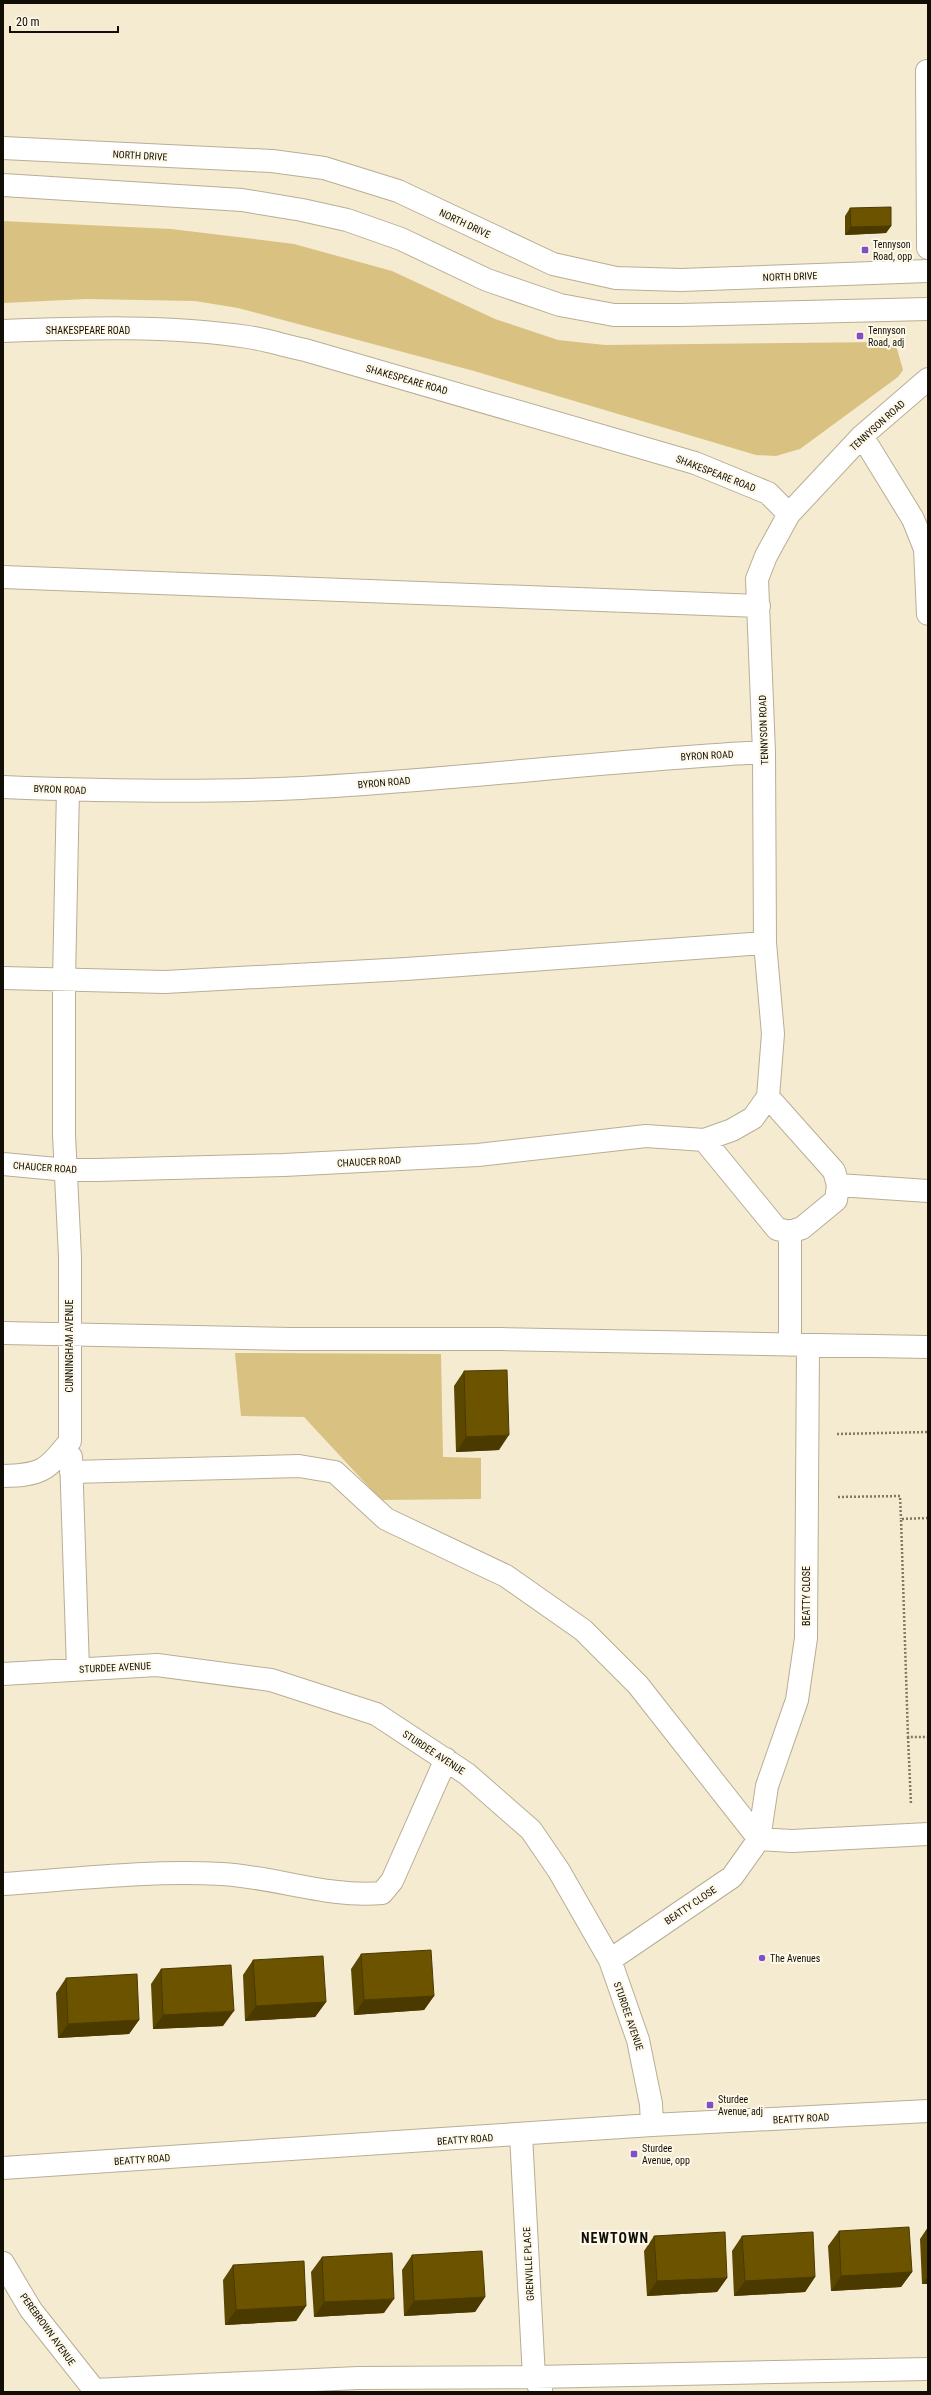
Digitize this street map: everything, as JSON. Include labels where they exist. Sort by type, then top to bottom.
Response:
[{"type":"street","points":[[926,71],[928,248]]},
{"type":"street","name":"NORTH DRIVE","points":[[3,148],[272,161],[324,168],[398,191],[553,264],[616,278],[681,280],[928,271]]},
{"type":"street","points":[[3,185],[242,200],[302,210],[347,220],[401,239],[487,280],[560,305],[614,315],[680,315],[928,308]]},
{"type":"street","name":"SHAKESPEARE ROAD","points":[[3,331],[79,329],[177,330],[249,337],[305,350],[695,463],[768,493],[789,514]]},
{"type":"street","name":"TENNYSON ROAD","points":[[768,1097],[773,1034],[765,943],[764,752],[757,579],[766,556],[789,514],[862,436],[928,379]]},
{"type":"street","points":[[862,436],[914,519],[925,549],[928,614]]},
{"type":"street","points":[[3,577],[759,606]]},
{"type":"street","name":"BYRON ROAD","points":[[3,787],[68,790],[301,788],[670,757],[764,752]]},
{"type":"street","name":"CUNNINGHAM AVENUE","points":[[68,790],[64,980],[64,1135],[67,1170],[70,1257],[70,1442],[78,1669]]},
{"type":"street","points":[[3,978],[165,982],[383,971],[765,943]]},
{"type":"street","points":[[704,1140],[777,1229],[790,1232],[802,1228],[836,1200],[838,1185],[834,1171],[768,1097]]},
{"type":"street","name":"CHAUCER ROAD","points":[[3,1164],[67,1170],[284,1165],[478,1155],[646,1136],[704,1140],[732,1130],[753,1118],[768,1097]]},
{"type":"street","points":[[838,1185],[928,1191]]},
{"type":"street","name":"BEATTY CLOSE","points":[[610,1960],[732,1877],[758,1839],[766,1786],[797,1700],[806,1638],[807,1434],[790,1232]]},
{"type":"street","points":[[3,1333],[291,1340],[501,1339],[799,1346],[928,1347]]},
{"type":"street","points":[[3,1476],[31,1475],[52,1464],[70,1442]]},
{"type":"street","points":[[71,1472],[299,1466],[335,1472],[386,1519],[506,1576],[583,1630],[638,1685],[758,1839],[792,1841],[920,1834]]},
{"type":"street","name":"STURDEE AVENUE","points":[[3,1674],[157,1665],[271,1680],[376,1714],[467,1774],[532,1830],[559,1871],[610,1960],[638,2040],[650,2098],[652,2125]]},
{"type":"street","points":[[3,1884],[173,1874],[223,1874],[341,1893],[364,1895],[382,1893],[392,1881],[446,1760]]},
{"type":"street","name":"BEATTY ROAD","points":[[3,2168],[521,2135],[652,2125],[928,2111]]},
{"type":"street","name":"GRENVILLE PLACE","points":[[521,2135],[538,2384]]},
{"type":"street","name":"PEREBROWN AVENUE","points":[[3,2263],[31,2310],[95,2391]]},
{"type":"street","points":[[95,2391],[366,2385],[538,2384],[928,2369]]},
{"type":"path","points":[[807,1434],[928,1432]]},
{"type":"path","points":[[806,1498],[900,1496],[908,1737],[920,1834]]},
{"type":"path","points":[[901,1519],[928,1518]]},
{"type":"path","points":[[908,1737],[928,1737]]},
{"type":"shaded area","points":[[3,221],[171,229],[294,244],[392,271],[495,319],[558,340],[605,345],[887,342],[897,349],[903,370],[898,377],[800,449],[776,456],[756,455],[474,371],[238,308],[195,301],[87,299],[3,303]]},
{"type":"shaded area","points":[[235,1353],[441,1354],[443,1457],[481,1458],[481,1499],[381,1500],[304,1417],[241,1416]]},
{"type":"building","points":[[891,207],[891,226],[851,227],[850,208]]},
{"type":"building","points":[[507,1370],[509,1435],[466,1437],[464,1371]]},
{"type":"building","points":[[431,1950],[434,1996],[364,2000],[361,1954]]},
{"type":"building","points":[[323,1956],[326,2002],[256,2006],[253,1960]]},
{"type":"building","points":[[231,1965],[234,2011],[163,2015],[161,1969]]},
{"type":"building","points":[[137,1974],[139,2020],[68,2024],[66,1978]]},
{"type":"building","points":[[909,2227],[912,2272],[841,2276],[839,2231]]},
{"type":"building","points":[[725,2232],[727,2278],[657,2281],[654,2236]]},
{"type":"building","points":[[813,2232],[815,2277],[745,2281],[742,2236]]},
{"type":"building","points":[[482,2251],[485,2297],[414,2301],[412,2255]]},
{"type":"building","points":[[392,2253],[394,2299],[324,2302],[322,2257]]},
{"type":"building","points":[[304,2261],[306,2306],[236,2310],[233,2265]]},
{"type":"place","name":"Tennyson Road, opp","points":[[865,250]]},
{"type":"place","name":"Tennyson Road, adj","points":[[860,336]]},
{"type":"place","name":"The Avenues","points":[[762,1958]]},
{"type":"place","name":"Sturdee Avenue, adj","points":[[710,2105]]},
{"type":"place","name":"Sturdee Avenue, opp","points":[[634,2154]]},
{"type":"district","name":"NEWTOWN","points":[[615,2238]]}]
